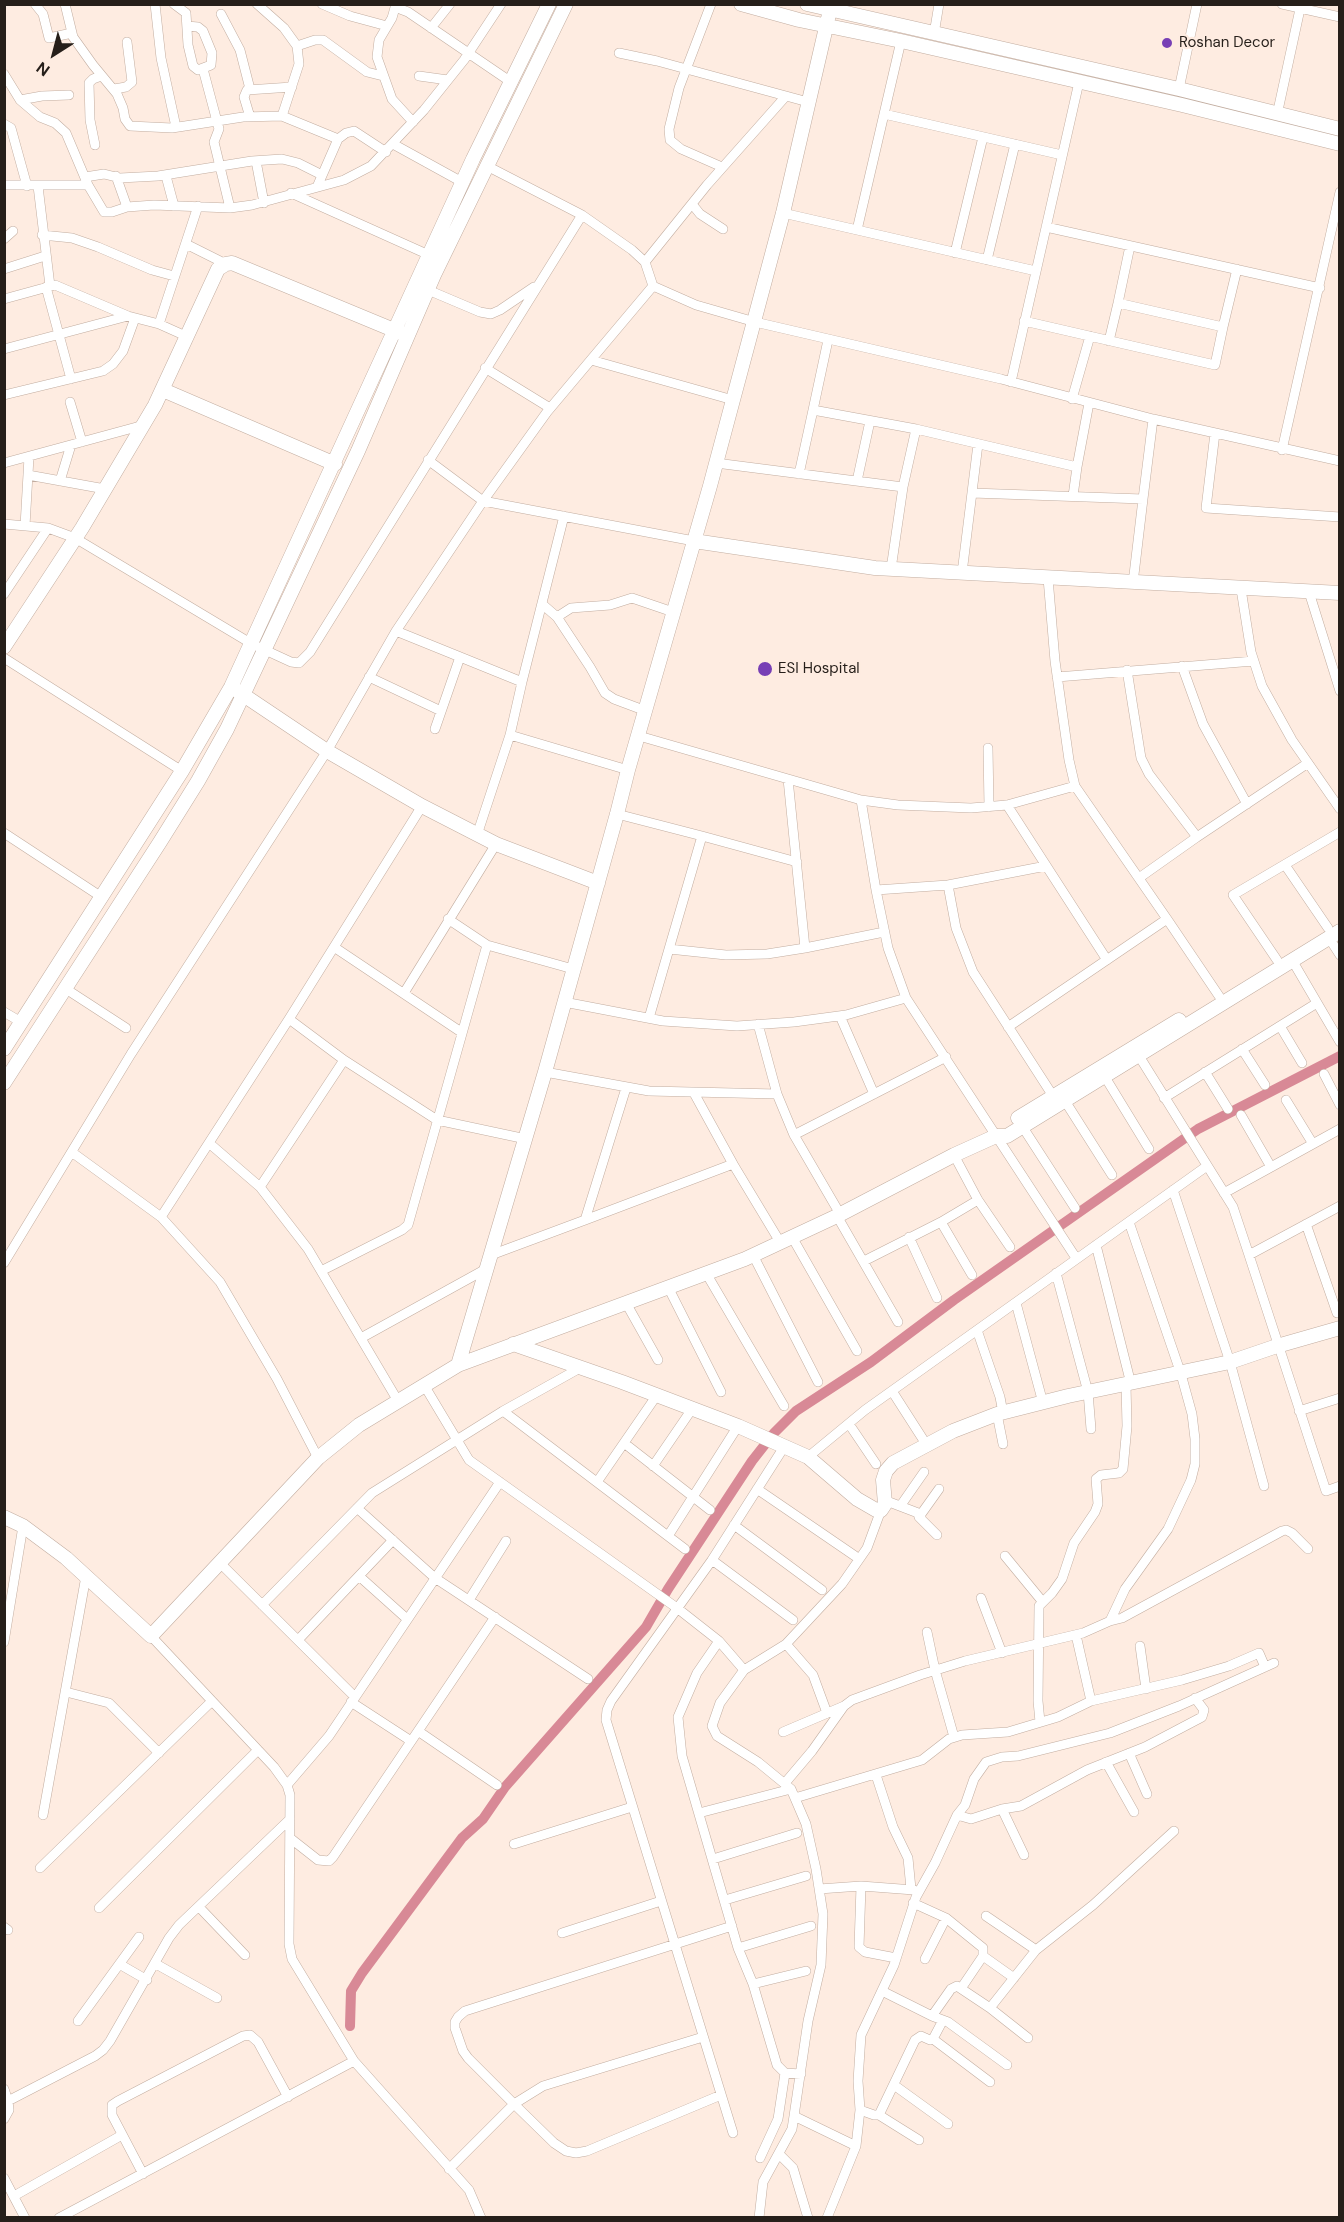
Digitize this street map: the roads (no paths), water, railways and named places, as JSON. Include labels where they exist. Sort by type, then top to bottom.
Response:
[{"type":"street","points":[[35,4],[43,14],[49,39],[72,33]]},
{"type":"street","points":[[64,4],[72,33],[81,50],[114,89],[121,101],[125,119],[130,126],[176,127],[250,117],[282,116],[338,139]]},
{"type":"street","points":[[155,4],[160,58],[176,127]]},
{"type":"street","points":[[174,4],[186,13],[192,66],[198,70],[204,69],[213,63],[212,53],[201,29],[188,26]]},
{"type":"street","points":[[257,4],[269,8],[297,46],[299,64],[282,116]]},
{"type":"street","points":[[322,4],[350,16],[387,26]]},
{"type":"street","points":[[431,28],[450,4]]},
{"type":"street","points":[[4,74],[20,100],[40,117],[55,123],[66,133],[87,181],[104,212],[154,205],[230,208],[264,203],[291,193],[344,180],[371,166],[387,152],[448,80],[501,4]]},
{"type":"street","points":[[4,1049],[103,898],[182,771],[237,691],[358,451],[429,255],[549,4]]},
{"type":"street","points":[[259,647],[335,464],[401,333],[428,290],[566,4]]},
{"type":"street","points":[[711,4],[685,69],[669,129],[670,140],[681,149],[723,166]]},
{"type":"street","points":[[741,4],[827,26],[901,41],[1340,144]]},
{"type":"street","points":[[807,4],[1179,89],[1276,115],[1339,126]]},
{"type":"street","points":[[934,34],[939,4]]},
{"type":"street","points":[[1179,89],[1197,4]]},
{"type":"street","points":[[1282,4],[1340,17]]},
{"type":"street","points":[[413,122],[393,99],[383,76],[376,50],[396,6],[511,82]]},
{"type":"street","points":[[1276,115],[1300,9]]},
{"type":"street","points":[[458,1365],[526,1139],[716,463],[783,213],[830,10]]},
{"type":"street","points":[[221,14],[240,50],[250,89]]},
{"type":"street","points":[[297,46],[323,40],[367,72],[383,76]]},
{"type":"street","points":[[857,230],[901,41]]},
{"type":"street","points":[[114,89],[126,87],[132,82],[126,42]]},
{"type":"street","points":[[619,53],[808,102]]},
{"type":"street","points":[[204,69],[219,129],[214,142],[230,208]]},
{"type":"street","points":[[419,75],[448,80]]},
{"type":"street","points":[[95,145],[90,120],[89,83],[101,76]]},
{"type":"street","points":[[1011,382],[1079,82]]},
{"type":"street","points":[[250,117],[244,96],[247,90],[292,87]]},
{"type":"street","points":[[20,100],[69,95]]},
{"type":"street","points":[[645,262],[723,166],[786,96]]},
{"type":"street","points":[[884,114],[1062,155]]},
{"type":"street","points":[[4,124],[11,128],[27,186]]},
{"type":"street","points":[[317,186],[338,139],[346,132],[354,131],[387,152]]},
{"type":"street","points":[[955,253],[983,136]]},
{"type":"street","points":[[393,144],[462,182]]},
{"type":"street","points":[[987,260],[1015,144]]},
{"type":"street","points":[[4,185],[38,186],[87,181],[104,174],[127,178],[166,176],[256,161],[290,160],[322,176]]},
{"type":"street","points":[[256,161],[264,203]]},
{"type":"street","points":[[487,166],[582,215],[632,250],[645,262],[653,286],[696,305],[754,322],[1011,382],[1153,419],[1282,450],[1340,461]]},
{"type":"street","points":[[116,176],[127,207]]},
{"type":"street","points":[[166,176],[174,206]]},
{"type":"street","points":[[38,186],[48,286],[71,379]]},
{"type":"street","points":[[1282,450],[1340,192]]},
{"type":"street","points":[[291,193],[429,255]]},
{"type":"street","points":[[692,204],[700,214],[723,230]]},
{"type":"street","points":[[159,324],[198,206]]},
{"type":"street","points":[[783,213],[1036,271]]},
{"type":"street","points":[[4,524],[48,528],[75,538],[259,647],[291,662],[299,663],[304,659],[582,215]]},
{"type":"street","points":[[1046,227],[1320,288]]},
{"type":"street","points":[[4,239],[13,231]]},
{"type":"street","points":[[42,235],[56,235],[81,241],[152,270],[174,276]]},
{"type":"street","points":[[186,244],[226,264]]},
{"type":"street","points":[[1109,341],[1130,246]]},
{"type":"street","points":[[4,269],[45,256]]},
{"type":"street","points":[[4,648],[144,425],[163,390],[218,269],[232,263],[401,333]]},
{"type":"street","points":[[1024,321],[1215,365],[1237,269]]},
{"type":"street","points":[[428,290],[490,314],[500,310],[539,284]]},
{"type":"street","points":[[4,299],[55,285],[188,337]]},
{"type":"street","points":[[4,1263],[73,1153],[131,1054],[327,751],[396,631],[483,501],[550,408],[653,286]]},
{"type":"street","points":[[1118,303],[1223,327]]},
{"type":"street","points":[[4,349],[132,317]]},
{"type":"street","points":[[4,395],[103,371],[113,364],[123,351],[132,317]]},
{"type":"street","points":[[1072,399],[1090,336]]},
{"type":"street","points":[[800,474],[828,340]]},
{"type":"street","points":[[591,360],[733,400]]},
{"type":"street","points":[[485,368],[550,408]]},
{"type":"street","points":[[163,390],[335,464]]},
{"type":"street","points":[[70,402],[82,442]]},
{"type":"street","points":[[1073,496],[1089,403]]},
{"type":"street","points":[[813,410],[916,429],[1077,467]]},
{"type":"street","points":[[1133,583],[1153,419]]},
{"type":"street","points":[[857,481],[870,421]]},
{"type":"street","points":[[4,464],[144,425]]},
{"type":"street","points":[[891,569],[903,487],[916,429]]},
{"type":"street","points":[[1215,433],[1206,508],[1340,517]]},
{"type":"street","points":[[962,573],[978,444]]},
{"type":"street","points":[[60,481],[71,445]]},
{"type":"street","points":[[25,526],[29,457]]},
{"type":"street","points":[[428,460],[483,501],[694,541],[891,569],[1340,593]]},
{"type":"street","points":[[716,463],[903,487]]},
{"type":"street","points":[[28,476],[105,489]]},
{"type":"street","points":[[972,493],[1143,499]]},
{"type":"street","points":[[477,835],[510,735],[564,516]]},
{"type":"street","points":[[4,594],[48,528]]},
{"type":"street","points":[[1048,578],[1057,676],[1075,786],[1219,996]]},
{"type":"street","points":[[1241,589],[1254,661],[1262,686],[1292,740],[1340,809]]},
{"type":"street","points":[[1309,592],[1340,691]]},
{"type":"street","points":[[557,617],[572,608],[610,605],[632,598],[673,612]]},
{"type":"street","points":[[542,603],[557,617],[604,693],[646,711]]},
{"type":"street","points":[[396,631],[522,682]]},
{"type":"street","points":[[435,729],[460,657]]},
{"type":"street","points":[[4,658],[182,771]]},
{"type":"street","points":[[1057,676],[1254,661]]},
{"type":"street","points":[[1182,666],[1203,724],[1247,804]]},
{"type":"street","points":[[1127,670],[1141,758],[1149,774],[1197,837]]},
{"type":"street","points":[[369,676],[441,711]]},
{"type":"street","points":[[237,691],[327,751],[422,806],[496,844],[598,883]]},
{"type":"street","points":[[4,1083],[198,781],[227,729],[237,691]]},
{"type":"street","points":[[510,735],[628,770]]},
{"type":"street","points":[[639,736],[861,800],[935,807],[988,807],[1007,805],[1075,786]]},
{"type":"street","points":[[988,748],[988,807]]},
{"type":"street","points":[[1139,878],[1308,763]]},
{"type":"street","points":[[788,779],[806,948]]},
{"type":"street","points":[[861,800],[884,932],[906,998],[1076,1258]]},
{"type":"street","points":[[1007,805],[1107,960]]},
{"type":"street","points":[[161,1217],[289,1019],[422,806]]},
{"type":"street","points":[[617,814],[796,862]]},
{"type":"street","points":[[1277,960],[1233,895],[1340,832]]},
{"type":"street","points":[[4,833],[103,898]]},
{"type":"street","points":[[649,1018],[702,836]]},
{"type":"street","points":[[404,993],[496,844]]},
{"type":"street","points":[[1285,865],[1334,929],[1340,955]]},
{"type":"street","points":[[876,890],[948,885],[1046,866]]},
{"type":"street","points":[[948,885],[956,928],[973,972],[1008,1027],[1112,1175]]},
{"type":"street","points":[[448,919],[487,945],[573,969]]},
{"type":"street","points":[[1008,1027],[1167,919]]},
{"type":"street","points":[[996,1136],[1007,1136],[1059,1099],[1219,996],[1277,960],[1334,929]]},
{"type":"street","points":[[151,1636],[318,1458],[359,1425],[424,1385],[458,1365],[753,1255],[839,1215],[954,1155],[996,1136],[1004,1127],[1105,1077],[1292,960],[1334,929]]},
{"type":"street","points":[[669,949],[726,955],[767,954],[884,932]]},
{"type":"street","points":[[321,1270],[408,1225],[487,945]]},
{"type":"street","points":[[334,947],[461,1032]]},
{"type":"street","points":[[1292,960],[1340,1042]]},
{"type":"street","points":[[66,989],[126,1028]]},
{"type":"street","points":[[564,1002],[649,1018],[716,1024],[758,1024],[840,1016],[906,998]]},
{"type":"street","points":[[1164,1098],[1317,1003]]},
{"type":"street","points":[[4,1012],[21,1022]]},
{"type":"street","points":[[840,1016],[874,1094]]},
{"type":"street","points":[[289,1019],[344,1060],[436,1120],[526,1139]]},
{"type":"street","points":[[758,1024],[777,1094],[794,1135],[898,1322]]},
{"type":"street","points":[[1280,1026],[1302,1063]]},
{"type":"street","points":[[1242,1049],[1265,1085]]},
{"type":"street","points":[[1139,1056],[1233,1207],[1326,1491],[1340,1486]]},
{"type":"street","points":[[794,1135],[946,1057]]},
{"type":"street","points":[[260,1186],[344,1060]]},
{"type":"street","points":[[545,1072],[649,1091],[777,1094]]},
{"type":"street","points":[[1205,1072],[1228,1109]]},
{"type":"street","points":[[1324,1074],[1340,1105]]},
{"type":"street","points":[[1105,1077],[1149,1149]]},
{"type":"street","points":[[585,1220],[626,1088]]},
{"type":"street","points":[[694,1093],[733,1164],[786,1239],[857,1351]]},
{"type":"street","points":[[1286,1100],[1313,1144]]},
{"type":"street","points":[[1241,1115],[1270,1167]]},
{"type":"street","points":[[1022,1126],[1075,1208]]},
{"type":"street","points":[[1224,1193],[1340,1129]]},
{"type":"street","points":[[209,1143],[260,1186],[308,1249],[398,1401]]},
{"type":"street","points":[[73,1153],[161,1217],[220,1282],[277,1379],[318,1458]]},
{"type":"street","points":[[954,1155],[978,1200],[1010,1247]]},
{"type":"street","points":[[490,1255],[733,1164]]},
{"type":"street","points":[[808,1457],[892,1391],[1207,1166]]},
{"type":"street","points":[[1173,1190],[1230,1362],[1264,1486]]},
{"type":"street","points":[[864,1261],[941,1222],[978,1200]]},
{"type":"street","points":[[1249,1255],[1340,1206]]},
{"type":"street","points":[[941,1222],[972,1275]]},
{"type":"street","points":[[1110,1621],[1125,1589],[1168,1529],[1191,1480],[1195,1464],[1192,1414],[1181,1374],[1129,1222]]},
{"type":"street","points":[[1306,1224],[1336,1313]]},
{"type":"street","points":[[909,1237],[938,1298]]},
{"type":"street","points":[[1040,1722],[1038,1613],[1042,1601],[1052,1593],[1062,1579],[1074,1543],[1095,1512],[1098,1504],[1096,1479],[1101,1475],[1119,1473],[1122,1469],[1129,1385],[1096,1245]]},
{"type":"street","points":[[753,1255],[818,1382]]},
{"type":"street","points":[[361,1338],[486,1269]]},
{"type":"street","points":[[706,1273],[784,1406]]},
{"type":"street","points":[[1056,1274],[1088,1392],[1091,1429]]},
{"type":"street","points":[[668,1287],[721,1392]]},
{"type":"street","points":[[626,1303],[658,1359]]},
{"type":"street","points":[[1016,1303],[1043,1403]]},
{"type":"street","points":[[759,2217],[763,2182],[792,2129],[808,2021],[822,1965],[822,1914],[806,1824],[795,1798],[788,1786],[758,1762],[717,1736],[712,1726],[720,1703],[744,1670],[786,1644],[842,1584],[867,1548],[882,1505],[882,1480],[893,1463],[953,1431],[1000,1414],[1088,1392],[1230,1362],[1340,1328]]},
{"type":"street","points":[[978,1330],[1000,1398],[1003,1444]]},
{"type":"street","points":[[513,1344],[738,1426],[808,1457],[857,1499],[876,1510],[882,1505],[901,1505],[918,1513],[937,1535]]},
{"type":"street","points":[[262,1605],[372,1493],[503,1411],[580,1368]]},
{"type":"street","points":[[424,1385],[469,1460],[675,1607],[719,1641],[744,1670]]},
{"type":"street","points":[[892,1391],[926,1444]]},
{"type":"street","points":[[597,1482],[657,1395]]},
{"type":"street","points":[[1299,1411],[1340,1398]]},
{"type":"street","points":[[653,1466],[692,1409]]},
{"type":"street","points":[[503,1411],[684,1549]]},
{"type":"street","points":[[849,1424],[876,1464]]},
{"type":"street","points":[[668,1536],[738,1426]]},
{"type":"street","points":[[624,1443],[710,1510]]},
{"type":"street","points":[[733,2133],[632,1807],[606,1720],[606,1710],[675,1607],[712,1560],[757,1489],[775,1443]]},
{"type":"street","points":[[901,1505],[924,1472]]},
{"type":"street","points":[[287,1785],[329,1736],[500,1482]]},
{"type":"street","points":[[757,1489],[855,1556]]},
{"type":"street","points":[[920,1517],[939,1489]]},
{"type":"street","points":[[357,1508],[435,1578],[588,1679]]},
{"type":"street","points":[[4,1517],[23,1526],[66,1558],[151,1636],[258,1750],[287,1785],[290,1795],[288,1926],[292,1959],[354,2061],[469,2190],[481,2217]]},
{"type":"street","points":[[734,1525],[822,1590]]},
{"type":"street","points":[[4,1642],[23,1526]]},
{"type":"street","points":[[783,1732],[844,1706],[852,1700],[935,1670],[1077,1635],[1122,1618],[1282,1531],[1292,1533],[1308,1549]]},
{"type":"street","points":[[298,1640],[393,1540]]},
{"type":"street","points":[[469,1600],[506,1541]]},
{"type":"street","points":[[1005,1556],[1042,1601]]},
{"type":"street","points":[[712,1560],[792,1620]]},
{"type":"street","points":[[219,1562],[298,1640],[353,1700],[411,1741]]},
{"type":"street","points":[[43,1815],[86,1576]]},
{"type":"street","points":[[359,1576],[407,1619]]},
{"type":"street","points":[[981,1598],[1002,1653]]},
{"type":"street","points":[[290,1838],[318,1860],[329,1861],[495,1617]]},
{"type":"street","points":[[927,1632],[954,1737]]},
{"type":"street","points":[[1077,1635],[1091,1701]]},
{"type":"street","points":[[719,1641],[697,1673],[678,1717],[682,1756],[738,1948],[753,1984],[777,2065],[785,2073],[801,2074]]},
{"type":"street","points":[[786,1644],[813,1675],[827,1713]]},
{"type":"street","points":[[1140,1646],[1146,1689]]},
{"type":"street","points":[[795,1798],[922,1760],[954,1737],[1008,1732],[1058,1717],[1091,1701],[1146,1689],[1219,1668],[1260,1653],[1270,1665],[1110,1733],[986,1762],[974,1779],[965,1805],[957,1815],[915,1890],[896,1958],[861,2035],[858,2081],[860,2110],[856,2146],[827,2217]]},
{"type":"street","points":[[66,1692],[109,1703],[159,1753]]},
{"type":"street","points":[[957,1815],[971,1819],[1002,1809],[1021,1806],[1106,1762],[1145,1747],[1202,1717],[1203,1710],[1196,1698]]},
{"type":"street","points":[[40,1868],[212,1701]]},
{"type":"street","points":[[699,1813],[788,1786],[844,1706]]},
{"type":"street","points":[[418,1731],[497,1785]]},
{"type":"street","points":[[99,1908],[258,1750]]},
{"type":"street","points":[[1129,1753],[1147,1794]]},
{"type":"street","points":[[1106,1762],[1134,1812]]},
{"type":"street","points":[[876,1775],[893,1827],[908,1858],[915,1890]]},
{"type":"street","points":[[514,1844],[632,1807]]},
{"type":"street","points":[[1002,1809],[1024,1856]]},
{"type":"street","points":[[8,2101],[103,2050],[179,1925],[290,1819]]},
{"type":"street","points":[[990,2008],[1036,1950],[1093,1905],[1174,1831]]},
{"type":"street","points":[[713,1859],[797,1833]]},
{"type":"street","points":[[724,1900],[806,1876]]},
{"type":"street","points":[[819,1889],[861,1886],[915,1890]]},
{"type":"street","points":[[861,1886],[859,1947],[865,1952],[896,1958]]},
{"type":"street","points":[[562,1933],[661,1901]]},
{"type":"street","points":[[913,1903],[946,1918],[983,1948],[982,1956],[962,1987]]},
{"type":"street","points":[[199,1907],[245,1955]]},
{"type":"street","points":[[986,1916],[1036,1950]]},
{"type":"street","points":[[925,1959],[946,1918]]},
{"type":"street","points":[[721,2095],[587,2151],[576,2153],[566,2151],[554,2143],[468,2058],[455,2028],[455,2022],[465,2011],[732,1926]]},
{"type":"street","points":[[738,1948],[811,1926]]},
{"type":"street","points":[[78,2021],[140,1937]]},
{"type":"street","points":[[982,1956],[1014,1978]]},
{"type":"street","points":[[156,1964],[217,1998]]},
{"type":"street","points":[[121,1965],[147,1980]]},
{"type":"street","points":[[753,1984],[806,1971]]},
{"type":"street","points":[[932,2016],[951,1989],[957,1986],[962,1987],[1028,2038]]},
{"type":"street","points":[[882,1990],[943,2020],[1007,2065]]},
{"type":"street","points":[[933,2039],[943,2020]]},
{"type":"street","points":[[143,2174],[112,2115],[112,2105],[243,2036],[250,2035],[258,2042],[288,2097]]},
{"type":"street","points":[[879,2115],[915,2040],[921,2036],[933,2039],[990,2082]]},
{"type":"street","points":[[449,2169],[514,2104],[543,2086],[703,2037]]},
{"type":"street","points":[[59,2217],[354,2061]]},
{"type":"street","points":[[760,2158],[778,2119],[785,2073]]},
{"type":"street","points":[[894,2085],[948,2124]]},
{"type":"street","points":[[4,2089],[9,2110],[4,2119]]},
{"type":"street","points":[[860,2110],[879,2115],[919,2140]]},
{"type":"street","points":[[794,2116],[856,2146]]},
{"type":"street","points":[[14,2196],[122,2135]]},
{"type":"street","points":[[779,2154],[793,2168],[808,2217]]},
{"type":"street","points":[[4,2178],[26,2217]]},
{"type":"waterway","points":[[350,2026],[351,1991],[362,1973],[462,1838],[483,1819],[505,1787],[646,1627],[668,1589],[752,1461],[774,1433],[796,1411],[871,1362],[954,1300],[1198,1129],[1340,1056]]},
{"type":"place","name":"Roshan Decor","points":[[1167,43]]},
{"type":"place","name":"ESI Hospital","points":[[765,669]]}]
